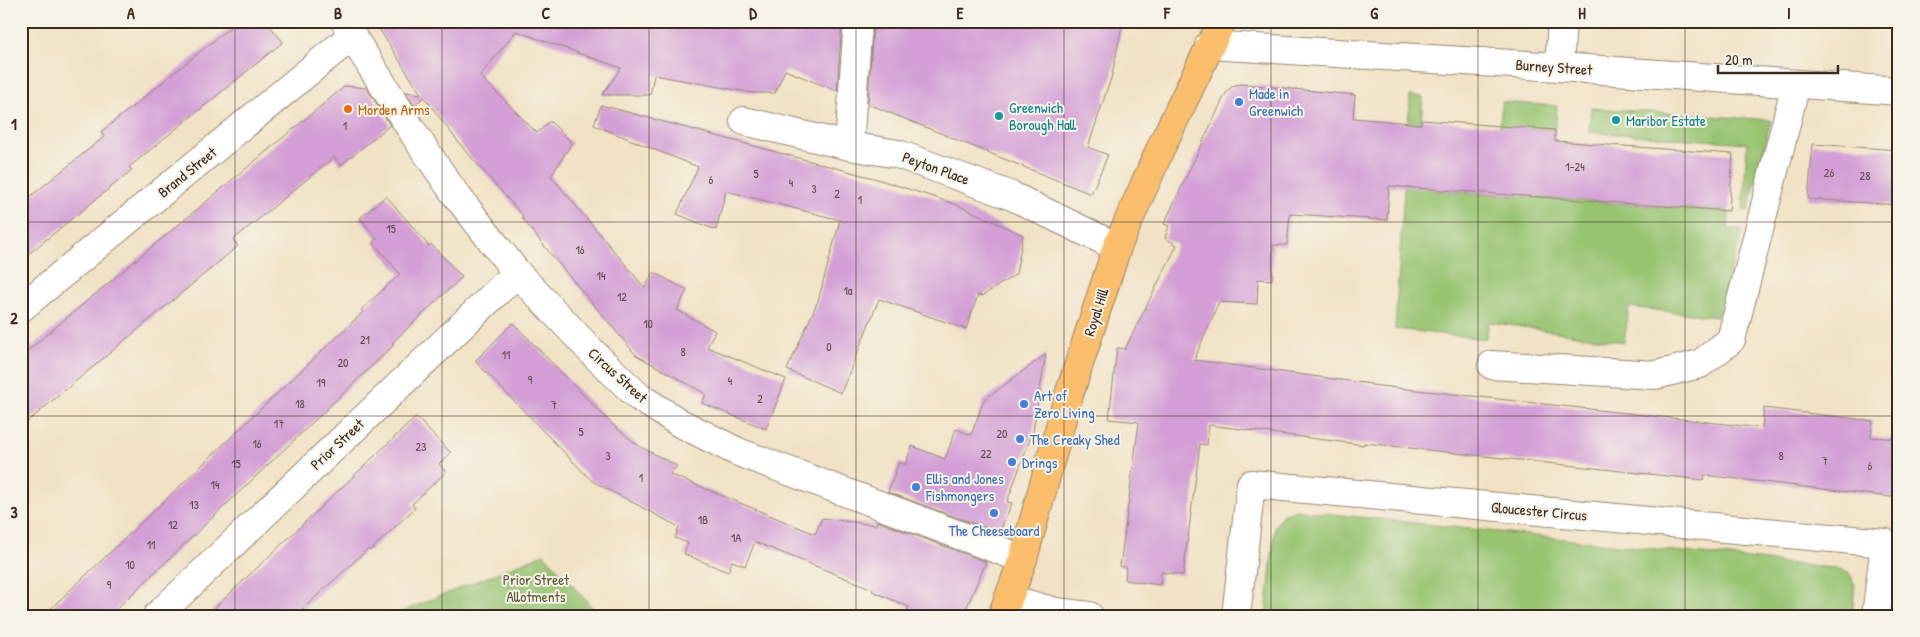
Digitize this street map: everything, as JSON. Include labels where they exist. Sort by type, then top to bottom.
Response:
[{"type":"main road","name":"Royal Hill","points":[[1006,608],[1023,559],[1067,401],[1117,247],[1163,142],[1219,28]]},
{"type":"street","points":[[849,146],[858,21]]},
{"type":"street","points":[[1559,67],[1562,21]]},
{"type":"street","name":"Circus Street","points":[[349,28],[418,140],[452,190],[517,273],[596,356],[639,397],[680,423],[746,455],[1023,559]]},
{"type":"street","name":"Brand Street","points":[[21,308],[349,28]]},
{"type":"street","name":"Burney Street","points":[[1219,28],[1559,67],[1899,91]]},
{"type":"street","points":[[1492,365],[1656,375],[1700,364],[1731,340],[1796,84]]},
{"type":"street","name":"Peyton Place","points":[[744,121],[849,146],[898,154],[1012,196],[1117,247]]},
{"type":"street","name":"Prior Street","points":[[157,616],[517,273]]},
{"type":"street","name":"Gloucester Circus","points":[[1236,616],[1251,484],[1885,543],[1876,616]]},
{"type":"street","points":[[1006,608],[1089,616]]},
{"type":"green space","points":[[1410,96],[1423,97],[1417,178],[1434,180],[1433,190],[1729,211],[1728,229],[1743,230],[1717,317],[1629,307],[1624,342],[1489,322],[1486,339],[1395,329]]},
{"type":"green space","points":[[1502,102],[1557,106],[1555,130],[1500,127]]},
{"type":"green space","points":[[1591,108],[1771,120],[1748,211],[1743,210],[1747,143],[1589,132]]},
{"type":"green space","points":[[1296,510],[1840,569],[1850,574],[1855,586],[1852,616],[1266,616],[1275,526],[1283,514]]},
{"type":"green space","name":"Prior Street Allotments","points":[[544,554],[600,616],[391,616]]},
{"type":"building","points":[[238,21],[266,21],[283,42],[129,167],[132,170],[21,260],[21,204],[104,137],[101,132]]},
{"type":"building","points":[[374,21],[842,21],[837,91],[785,70],[775,93],[753,93],[654,75],[650,95],[602,95],[621,68],[516,31],[480,76],[537,133],[550,121],[572,143],[551,176],[645,288],[653,272],[687,290],[677,310],[715,331],[707,347],[786,379],[766,429],[702,403],[706,394],[636,355],[549,252],[522,218],[523,216],[463,148],[424,97],[414,105],[406,92],[421,94]]},
{"type":"building","name":"Greenwich Borough Hall","points":[[873,21],[1123,21],[1112,75],[1088,147],[1108,155],[1091,194],[868,104]]},
{"type":"building","points":[[1241,84],[1355,95],[1353,118],[1421,124],[1421,120],[1555,130],[1555,141],[1733,154],[1729,211],[1389,186],[1387,220],[1290,214],[1287,245],[1273,245],[1272,280],[1258,279],[1257,304],[1219,302],[1194,360],[1371,385],[1762,428],[1764,408],[1873,421],[1871,437],[1899,439],[1899,498],[1704,475],[1704,480],[1364,443],[1364,445],[1209,425],[1207,445],[1200,444],[1183,575],[1161,572],[1160,585],[1125,580],[1126,567],[1120,567],[1139,422],[1109,419],[1117,348],[1125,349],[1177,245],[1165,238],[1169,226],[1164,224],[1225,95],[1229,89]]},
{"type":"building","points":[[345,86],[367,88],[390,125],[341,165],[334,157],[233,240],[238,246],[21,427],[21,356]]},
{"type":"building","points":[[601,105],[877,179],[955,204],[1023,235],[1016,274],[982,296],[978,295],[966,329],[879,299],[841,393],[787,370],[818,301],[840,220],[726,191],[716,230],[677,214],[698,167],[594,125]]},
{"type":"building","points":[[1813,144],[1899,150],[1899,205],[1808,199]]},
{"type":"building","points":[[386,196],[429,246],[431,244],[462,277],[392,343],[394,345],[109,616],[43,616],[363,312],[361,310],[400,274],[373,242],[377,239],[360,218]]},
{"type":"building","points":[[513,323],[613,425],[639,446],[677,466],[670,474],[815,534],[822,518],[876,525],[877,521],[986,562],[963,616],[905,616],[909,607],[872,591],[873,589],[755,542],[745,566],[732,561],[728,572],[684,554],[688,543],[675,538],[679,527],[592,481],[475,361]]},
{"type":"building","points":[[1046,354],[1033,431],[1007,502],[1012,503],[999,533],[888,492],[899,462],[905,465],[912,446],[945,459],[956,429],[971,435],[984,400]]},
{"type":"building","points":[[416,417],[451,453],[439,464],[446,472],[412,504],[415,508],[370,551],[368,549],[295,616],[206,616]]},
{"type":"place","name":"Made in Greenwich","points":[[1239,102]]},
{"type":"place","name":"Morden Arms","points":[[348,109]]},
{"type":"place","name":"Greenwich Borough Hall","points":[[999,116]]},
{"type":"place","name":"Maribor Estate","points":[[1616,120]]},
{"type":"place","name":"Art of Zero Living","points":[[1024,404]]},
{"type":"place","name":"The Creaky Shed","points":[[1020,439]]},
{"type":"place","name":"Drings","points":[[1012,462]]},
{"type":"place","name":"Ellis and Jones Fishmongers","points":[[916,487]]},
{"type":"place","name":"The Cheeseboard","points":[[994,513]]}]
